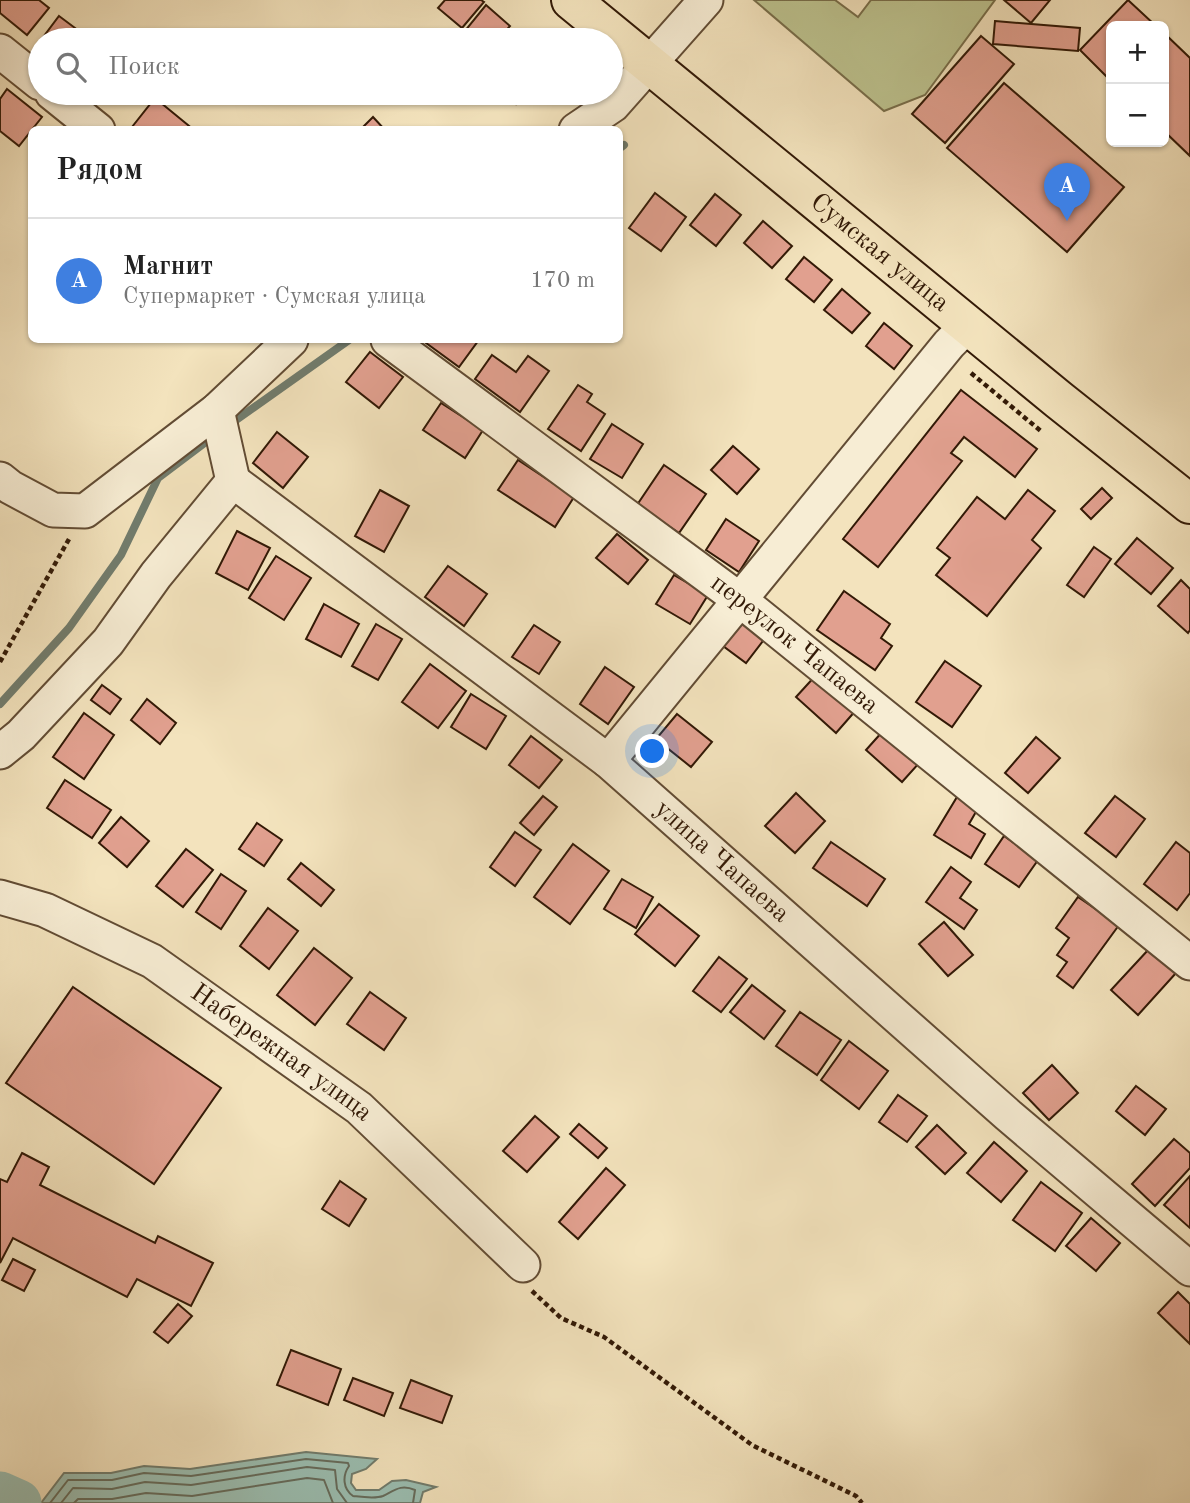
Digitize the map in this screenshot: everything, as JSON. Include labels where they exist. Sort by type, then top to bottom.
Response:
[{"type":"main road","name":"Сумская улица","points":[[571,0],[605,28]]},
{"type":"main road","name":"Сумская улица","points":[[623,43],[1190,504]]},
{"type":"street","points":[[623,94],[706,0]]},
{"type":"street","points":[[0,51],[28,73]]},
{"type":"street","points":[[67,105],[94,126]]},
{"type":"street","points":[[582,126],[613,105]]},
{"type":"street","points":[[608,761],[949,344],[968,325]]},
{"type":"street","points":[[0,479],[53,510],[85,511],[217,410],[288,343]]},
{"type":"street","name":"переулок Чапаева","points":[[392,343],[740,600],[1190,963]]},
{"type":"street","points":[[0,752],[21,735],[108,642],[156,575],[233,481],[217,410]]},
{"type":"street","name":"улица Чапаева","points":[[233,481],[608,761],[1008,1115],[1190,1269]]},
{"type":"street","name":"Набережная улица","points":[[3,906],[45,910],[152,961],[359,1108],[523,1265]]},
{"type":"path","points":[[971,373],[1042,432]]},
{"type":"path","points":[[0,662],[85,511]]},
{"type":"path","points":[[523,1265],[528,1287],[561,1318],[604,1337],[752,1445],[856,1496],[862,1503]]},
{"type":"green space","points":[[754,0],[835,0],[858,17],[871,0],[995,0],[925,95],[884,111]]},
{"type":"water","points":[[306,1452],[377,1459],[366,1469],[352,1474],[351,1483],[356,1490],[379,1490],[392,1481],[406,1480],[436,1487],[423,1492],[420,1503],[41,1503],[64,1473],[111,1473],[144,1466],[190,1469]]},
{"type":"building","points":[[0,0],[39,0],[49,8],[33,28],[28,28],[27,35],[0,13]]},
{"type":"building","points":[[445,0],[484,2],[462,28],[438,8]]},
{"type":"building","points":[[1004,0],[1050,0],[1031,23]]},
{"type":"building","points":[[1128,0],[1151,21],[1108,21]]},
{"type":"building","points":[[486,5],[510,26],[508,28],[467,28]]},
{"type":"building","points":[[59,16],[75,28],[50,28]]},
{"type":"building","points":[[995,21],[1080,28],[1078,51],[993,44]]},
{"type":"building","points":[[1106,23],[1106,76],[1080,50]]},
{"type":"building","points":[[981,36],[1014,64],[945,143],[912,114]]},
{"type":"building","points":[[1169,38],[1190,58],[1190,156],[1169,136]]},
{"type":"building","points":[[1004,83],[1124,187],[1067,252],[947,148]]},
{"type":"building","points":[[7,89],[42,117],[35,126],[28,126],[28,135],[19,146],[0,131],[0,99]]},
{"type":"building","points":[[149,105],[164,105],[189,126],[133,126]]},
{"type":"building","points":[[373,117],[381,126],[364,126]]},
{"type":"building","points":[[655,193],[686,217],[661,251],[629,228]]},
{"type":"building","points":[[715,194],[741,215],[716,246],[690,225]]},
{"type":"building","points":[[763,221],[792,246],[772,268],[744,243]]},
{"type":"building","points":[[804,257],[832,280],[814,302],[786,279]]},
{"type":"building","points":[[842,289],[870,313],[852,333],[824,310]]},
{"type":"building","points":[[884,323],[912,346],[894,369],[866,346]]},
{"type":"building","points":[[426,343],[477,343],[459,367]]},
{"type":"building","points":[[370,352],[403,377],[379,408],[346,382]]},
{"type":"building","points":[[492,355],[516,372],[528,356],[549,371],[520,412],[475,379]]},
{"type":"building","points":[[578,385],[592,394],[587,402],[605,414],[581,451],[548,429]]},
{"type":"building","points":[[961,390],[1037,449],[1015,477],[964,437],[951,453],[962,461],[878,567],[843,539]]},
{"type":"building","points":[[441,403],[483,430],[465,458],[423,430]]},
{"type":"building","points":[[612,424],[643,444],[622,478],[590,459]]},
{"type":"building","points":[[277,432],[308,457],[283,488],[253,463]]},
{"type":"building","points":[[733,446],[759,469],[737,494],[711,470]]},
{"type":"building","points":[[518,460],[574,497],[555,527],[498,490]]},
{"type":"building","points":[[664,465],[706,494],[679,533],[637,505]]},
{"type":"building","points":[[1102,488],[1112,498],[1091,519],[1081,509]]},
{"type":"building","points":[[380,490],[409,506],[384,552],[355,536]]},
{"type":"building","points":[[1028,490],[1055,511],[1032,540],[1041,548],[987,616],[936,575],[950,558],[937,548],[977,497],[1005,519]]},
{"type":"building","points":[[726,519],[759,541],[739,572],[706,550]]},
{"type":"building","points":[[237,531],[270,548],[248,590],[216,573]]},
{"type":"building","points":[[617,534],[648,560],[628,584],[596,558]]},
{"type":"building","points":[[1137,538],[1173,568],[1151,594],[1115,564]]},
{"type":"building","points":[[1094,547],[1111,559],[1084,597],[1067,585]]},
{"type":"building","points":[[276,556],[311,578],[284,620],[249,598]]},
{"type":"building","points":[[448,566],[487,594],[464,626],[425,597]]},
{"type":"building","points":[[674,575],[708,595],[690,624],[656,604]]},
{"type":"building","points":[[1181,580],[1190,589],[1188,633],[1158,606]]},
{"type":"building","points":[[844,591],[890,624],[881,638],[892,646],[875,670],[817,630]]},
{"type":"building","points":[[324,604],[359,624],[341,657],[306,639]]},
{"type":"building","points":[[740,617],[766,637],[746,663],[719,643]]},
{"type":"building","points":[[376,624],[402,639],[378,680],[352,666]]},
{"type":"building","points":[[534,625],[560,642],[539,674],[512,657]]},
{"type":"building","points":[[945,661],[981,686],[952,727],[916,702]]},
{"type":"building","points":[[430,664],[466,691],[438,728],[402,702]]},
{"type":"building","points":[[605,667],[634,687],[608,724],[580,704]]},
{"type":"building","points":[[817,674],[857,709],[836,733],[796,697]]},
{"type":"building","points":[[102,685],[121,699],[110,714],[91,700]]},
{"type":"building","points":[[471,694],[506,716],[486,749],[451,727]]},
{"type":"building","points":[[147,699],[176,723],[160,744],[131,720]]},
{"type":"building","points":[[84,713],[114,735],[84,779],[53,757]]},
{"type":"building","points":[[677,714],[712,742],[691,767],[656,739]]},
{"type":"building","points":[[883,731],[920,762],[902,782],[866,750]]},
{"type":"building","points":[[531,736],[562,760],[539,788],[509,765]]},
{"type":"building","points":[[1036,737],[1060,758],[1028,793],[1005,773]]},
{"type":"building","points":[[65,780],[111,810],[92,838],[47,808]]},
{"type":"building","points":[[796,793],[825,821],[795,853],[765,826]]},
{"type":"building","points":[[543,796],[557,807],[534,835],[520,823]]},
{"type":"building","points":[[1115,796],[1145,819],[1116,857],[1085,833]]},
{"type":"building","points":[[957,797],[977,810],[969,824],[985,834],[971,858],[934,835]]},
{"type":"building","points":[[121,817],[149,841],[127,867],[99,843]]},
{"type":"building","points":[[257,823],[282,840],[264,866],[239,849]]},
{"type":"building","points":[[515,832],[541,850],[515,886],[490,867]]},
{"type":"building","points":[[1004,836],[1038,860],[1019,887],[985,864]]},
{"type":"building","points":[[831,842],[885,879],[867,906],[813,868]]},
{"type":"building","points":[[1176,842],[1190,853],[1190,893],[1177,910],[1144,884]]},
{"type":"building","points":[[573,844],[609,871],[570,924],[534,897]]},
{"type":"building","points":[[186,849],[213,870],[183,907],[156,886]]},
{"type":"building","points":[[301,863],[334,890],[321,906],[288,879]]},
{"type":"building","points":[[951,867],[971,882],[960,898],[977,910],[964,929],[926,902]]},
{"type":"building","points":[[221,874],[246,891],[221,929],[196,912]]},
{"type":"building","points":[[622,879],[653,897],[636,928],[604,909]]},
{"type":"building","points":[[1078,897],[1119,925],[1073,988],[1057,976],[1067,962],[1057,955],[1069,938],[1056,928]]},
{"type":"building","points":[[659,904],[699,936],[675,966],[635,934]]},
{"type":"building","points":[[268,908],[298,931],[269,969],[240,946]]},
{"type":"building","points":[[944,922],[973,955],[948,976],[919,944]]},
{"type":"building","points":[[314,948],[352,978],[315,1025],[277,995]]},
{"type":"building","points":[[1149,949],[1176,973],[1138,1015],[1111,990]]},
{"type":"building","points":[[719,957],[747,979],[721,1012],[693,991]]},
{"type":"building","points":[[752,985],[785,1011],[764,1039],[730,1012]]},
{"type":"building","points":[[73,987],[221,1088],[154,1184],[6,1083]]},
{"type":"building","points":[[370,992],[406,1018],[384,1050],[347,1024]]},
{"type":"building","points":[[800,1012],[841,1040],[817,1075],[776,1046]]},
{"type":"building","points":[[849,1041],[888,1071],[859,1109],[821,1080]]},
{"type":"building","points":[[1052,1065],[1078,1093],[1049,1120],[1023,1093]]},
{"type":"building","points":[[1136,1086],[1166,1109],[1145,1135],[1116,1111]]},
{"type":"building","points":[[898,1095],[927,1116],[907,1142],[879,1122]]},
{"type":"building","points":[[535,1116],[559,1137],[527,1172],[503,1151]]},
{"type":"building","points":[[579,1124],[607,1148],[598,1158],[570,1134]]},
{"type":"building","points":[[937,1125],[966,1153],[945,1174],[916,1147]]},
{"type":"building","points":[[1174,1139],[1190,1153],[1190,1168],[1155,1206],[1132,1184]]},
{"type":"building","points":[[994,1142],[1027,1171],[1001,1202],[967,1173]]},
{"type":"building","points":[[22,1153],[49,1167],[40,1185],[155,1243],[158,1236],[213,1263],[191,1306],[137,1279],[127,1297],[13,1238],[0,1263],[0,1179],[7,1182]]},
{"type":"building","points":[[606,1168],[625,1185],[578,1239],[559,1222]]},
{"type":"building","points":[[1190,1176],[1190,1228],[1164,1205]]},
{"type":"building","points":[[340,1181],[366,1199],[349,1226],[322,1209]]},
{"type":"building","points":[[1041,1182],[1082,1213],[1055,1251],[1013,1220]]},
{"type":"building","points":[[1091,1218],[1120,1243],[1096,1271],[1066,1246]]},
{"type":"building","points":[[13,1259],[35,1270],[24,1291],[2,1280]]},
{"type":"building","points":[[1178,1292],[1190,1304],[1190,1344],[1158,1313]]},
{"type":"building","points":[[178,1304],[192,1316],[168,1343],[154,1332]]},
{"type":"building","points":[[291,1350],[341,1369],[328,1405],[277,1385]]},
{"type":"building","points":[[353,1378],[393,1393],[384,1416],[344,1400]]},
{"type":"building","points":[[411,1380],[452,1396],[442,1423],[400,1408]]},
{"type":"waterway","points":[[229,425],[345,343]]},
{"type":"waterway","points":[[0,704],[69,628],[121,555],[158,478],[215,435]]},
{"type":"waterway","points":[[0,1495],[18,1503]]},
{"type":"place","name":"Магнит","points":[[1067,221]]}]
